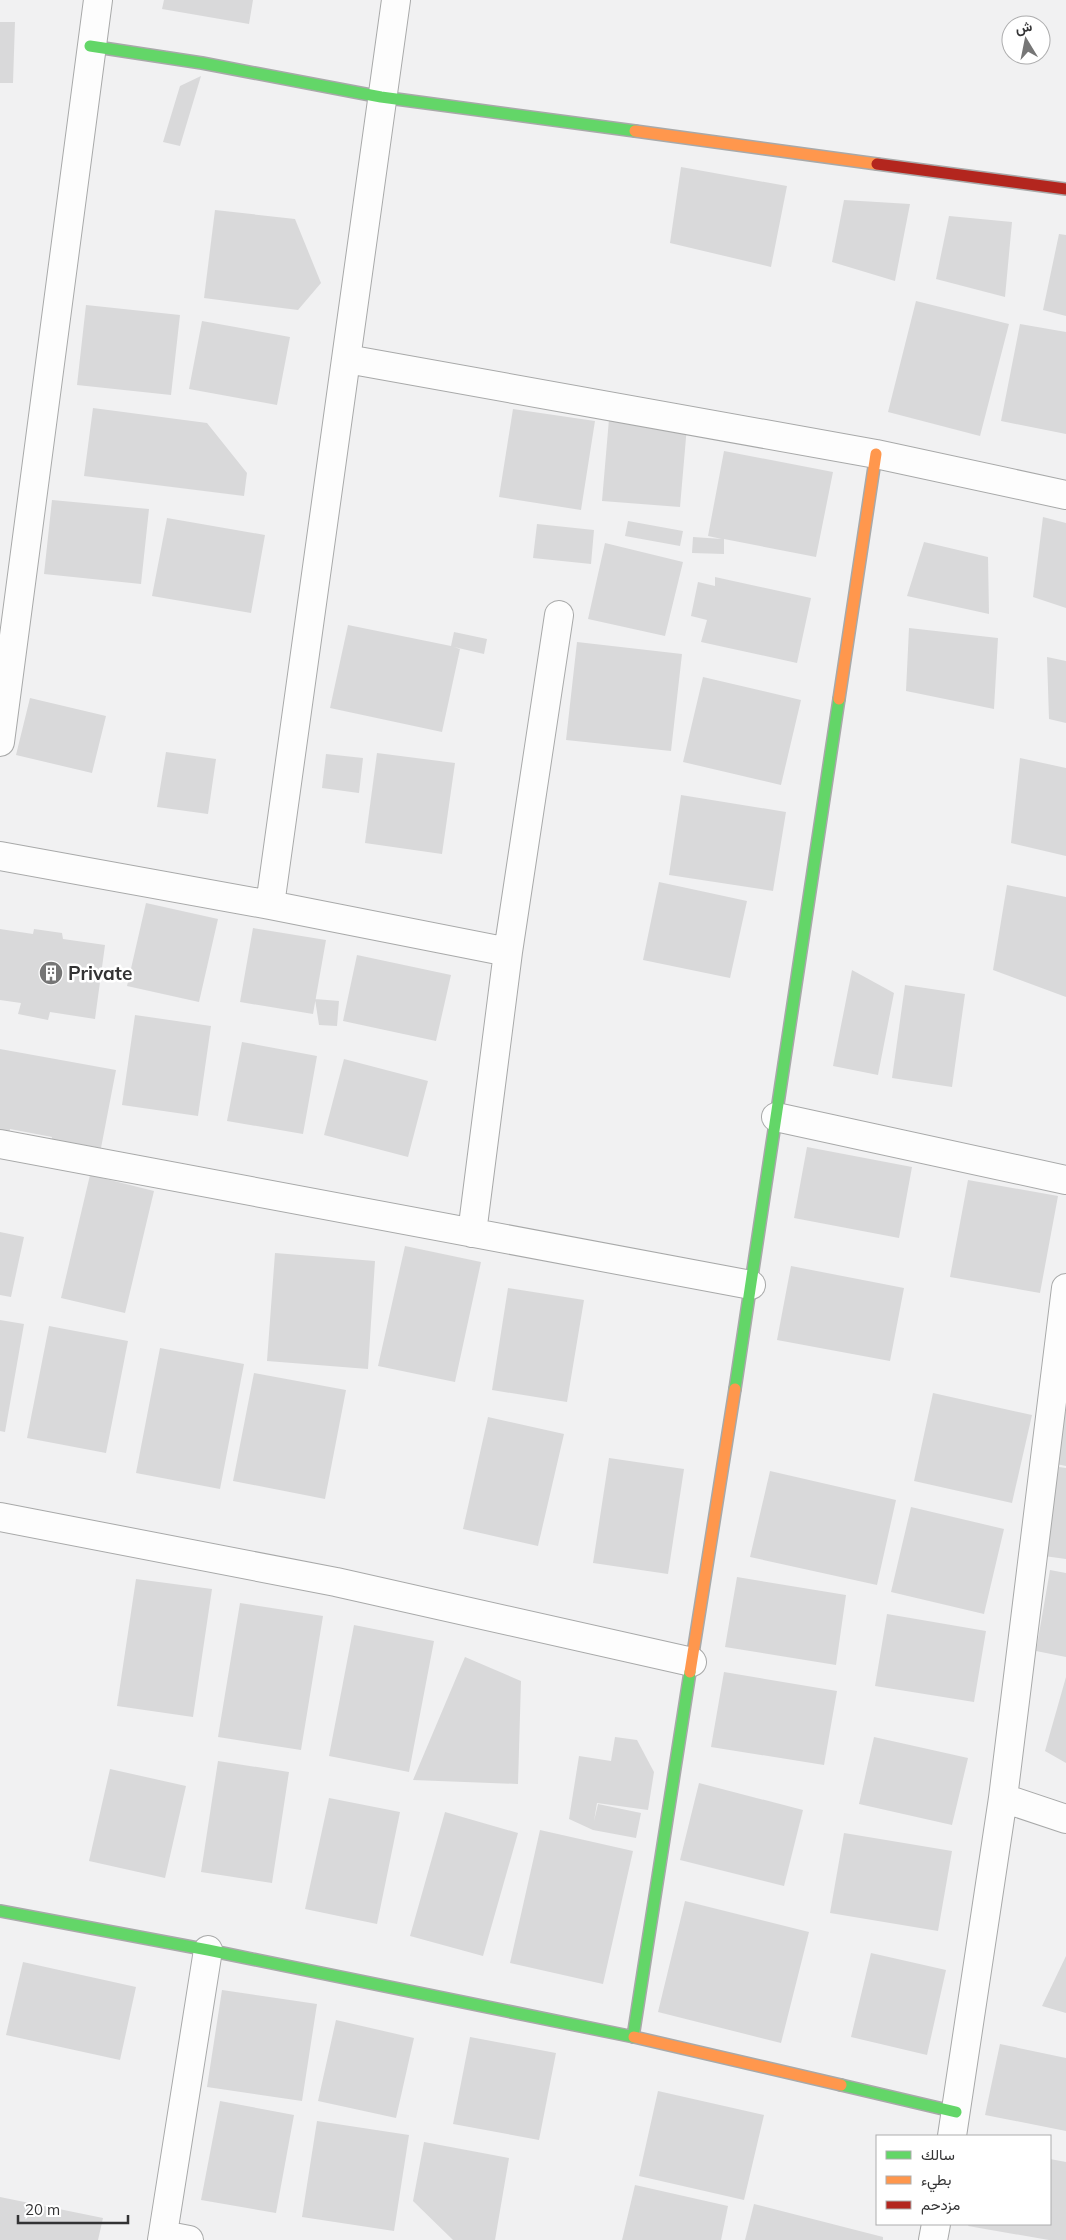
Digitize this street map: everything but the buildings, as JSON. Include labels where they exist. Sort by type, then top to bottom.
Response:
[{"type":"street","points":[[0,742],[90,46],[98,0]]},
{"type":"street","points":[[270,906],[396,0]]},
{"type":"street","points":[[90,46],[202,63],[381,97],[1066,189]]},
{"type":"street","points":[[347,359],[876,454],[1066,495]]},
{"type":"street","points":[[633,2037],[751,1285],[876,454]]},
{"type":"street","points":[[472,1233],[508,952],[559,615]]},
{"type":"street","points":[[0,856],[508,952]]},
{"type":"street","points":[[776,1117],[1066,1180]]},
{"type":"street","points":[[0,1144],[751,1285]]},
{"type":"street","points":[[0,1911],[208,1950],[633,2037],[954,2124],[1003,1798],[1066,1288]]},
{"type":"street","points":[[0,1517],[336,1582],[692,1662]]},
{"type":"street","points":[[1003,1798],[1066,1820]]},
{"type":"street","points":[[171,2238],[208,1950]]},
{"type":"street","points":[[933,2240],[936,2225]]},
{"type":"traffic: fast","points":[[90,46],[202,63],[381,97],[635,131]]},
{"type":"traffic: fast","points":[[735,1389],[839,699]]},
{"type":"traffic: fast","points":[[633,2037],[690,1672]]},
{"type":"traffic: fast","points":[[0,1911],[208,1950],[634,2037]]},
{"type":"traffic: fast","points":[[841,2085],[956,2112]]},
{"type":"traffic: slow","points":[[635,131],[877,164]]},
{"type":"traffic: slow","points":[[839,699],[876,454]]},
{"type":"traffic: slow","points":[[690,1672],[735,1389]]},
{"type":"traffic: slow","points":[[634,2037],[841,2085]]},
{"type":"traffic: jam","points":[[877,164],[1066,189]]},
{"type":"place","name":"Private","points":[[51,973]]}]
